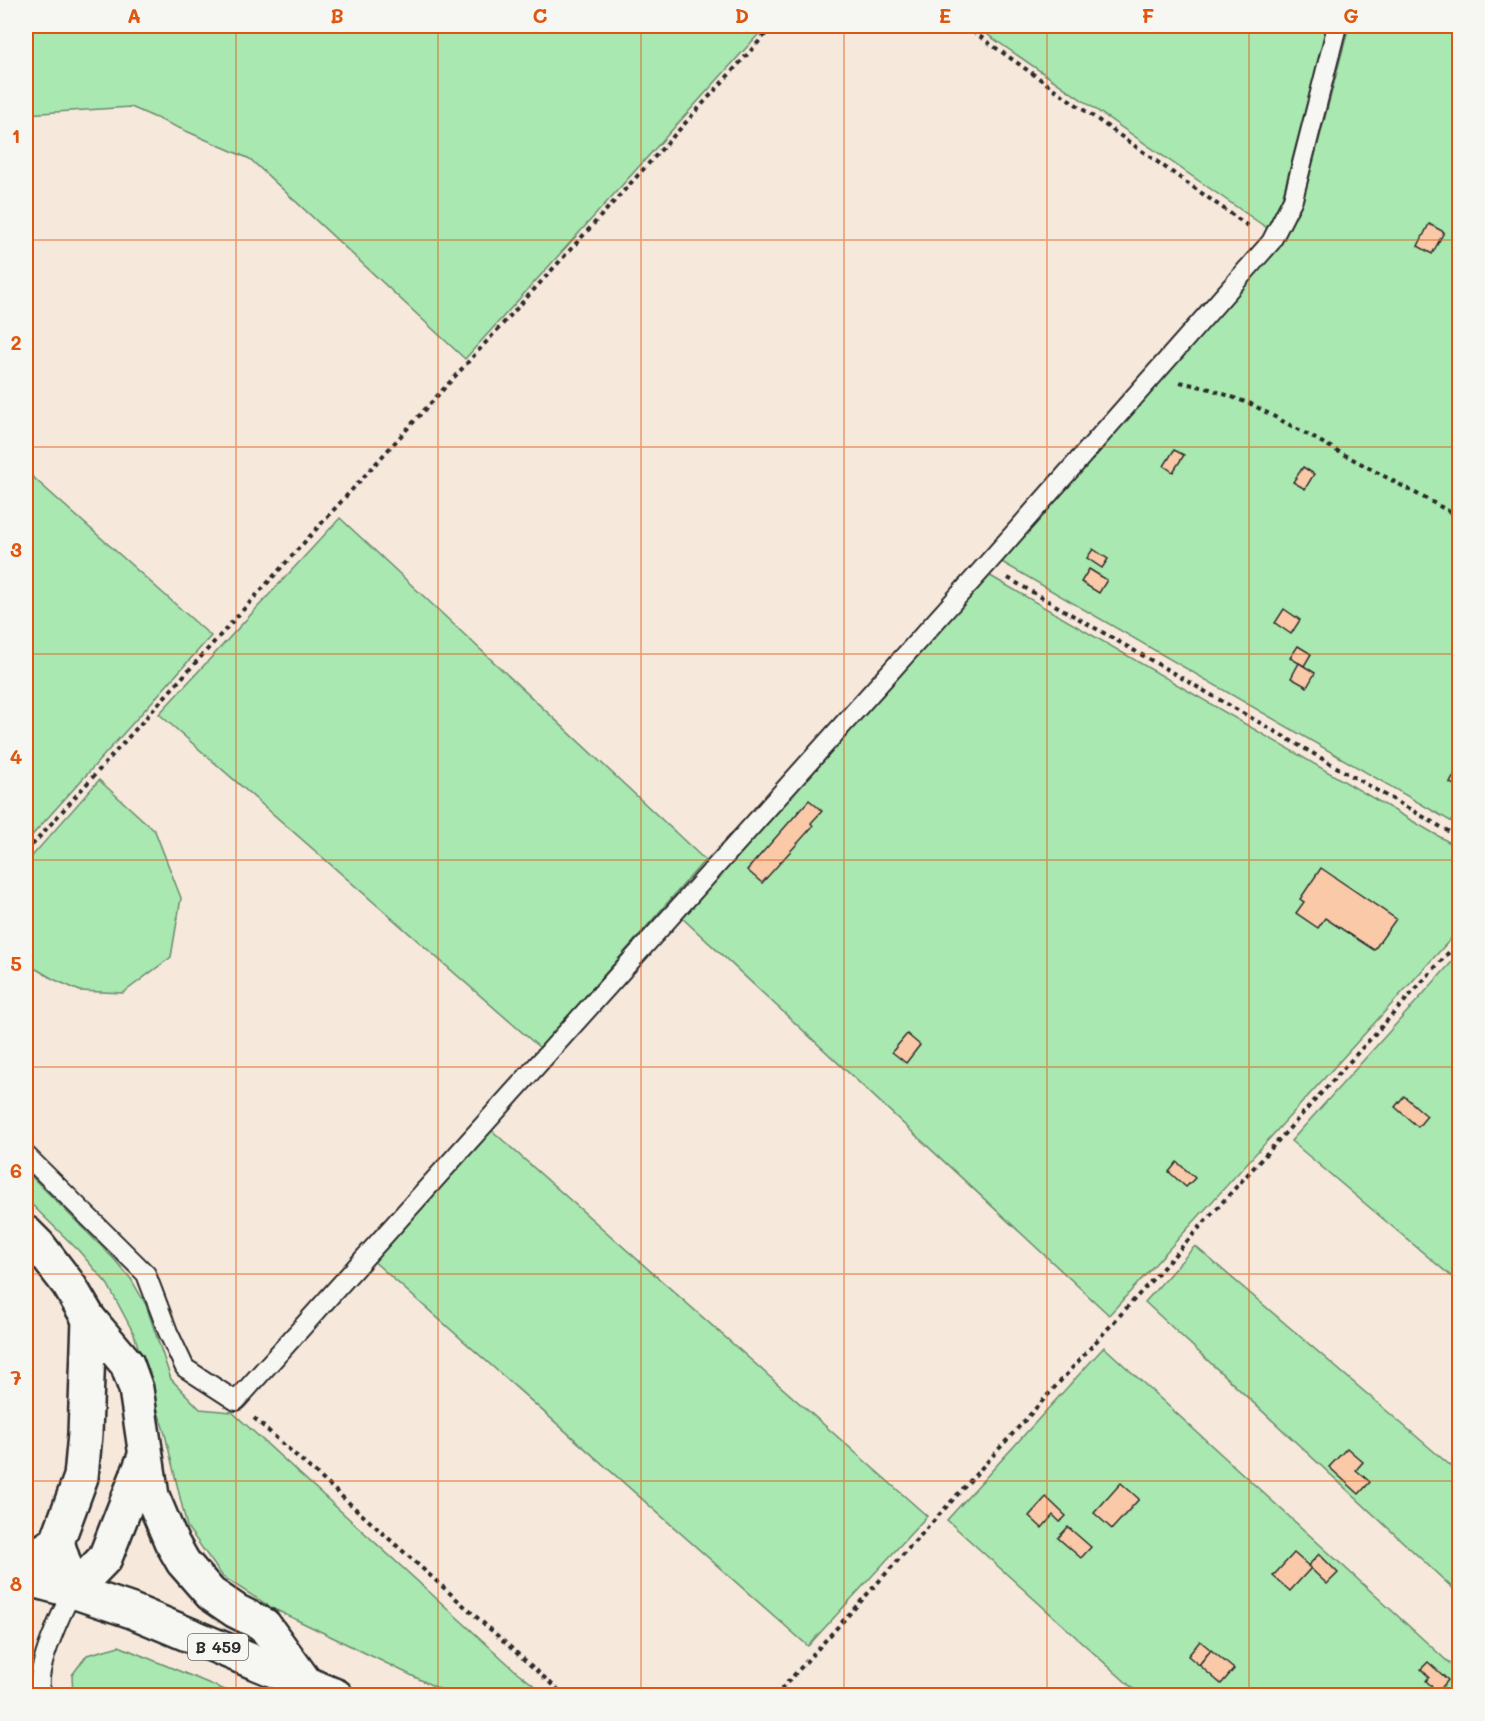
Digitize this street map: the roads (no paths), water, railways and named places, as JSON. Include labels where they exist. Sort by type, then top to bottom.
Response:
[{"type":"street","points":[[26,1233],[69,1285],[89,1319],[127,1364],[135,1389],[153,1496],[171,1541],[183,1562],[211,1594],[236,1611],[264,1624],[305,1682]]},
{"type":"street","points":[[26,1562],[57,1542],[81,1477],[85,1434],[89,1319]]},
{"type":"street","points":[[57,1542],[73,1591],[105,1558],[145,1456]]},
{"type":"street","name":"B 459","points":[[26,1578],[132,1611],[336,1695]]},
{"type":"lane","points":[[26,1155],[146,1274],[168,1332],[185,1368],[236,1401],[986,565],[1271,242],[1293,199],[1337,26]]},
{"type":"lane","points":[[36,1690],[58,1619],[73,1591]]}]
